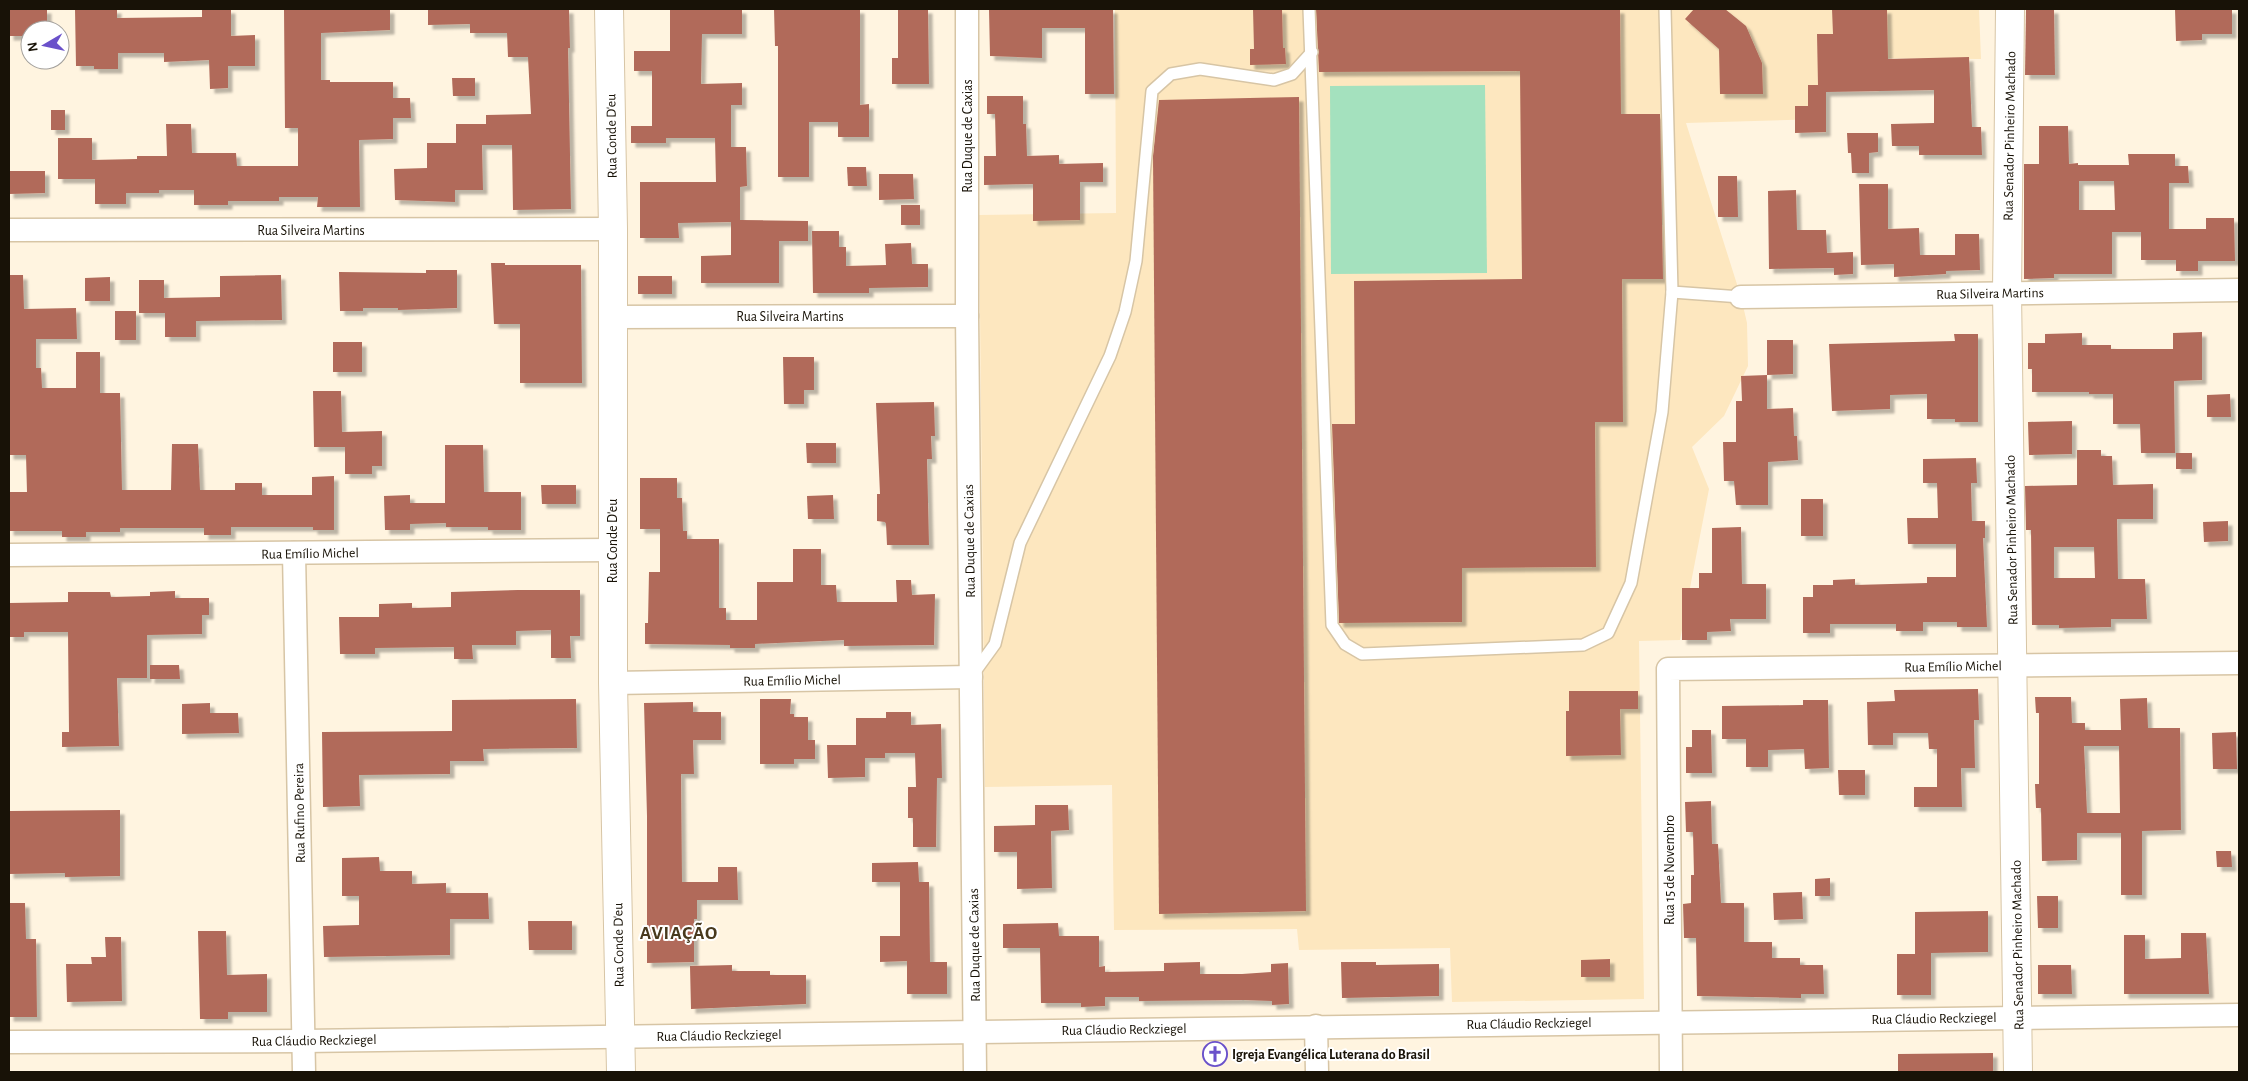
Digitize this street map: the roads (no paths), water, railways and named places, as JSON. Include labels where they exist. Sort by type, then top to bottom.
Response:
[{"type":"street","name":"Rua Conde D'eu","points":[[609,9],[613,229],[613,683],[621,1072]]},
{"type":"street","name":"Rua Duque de Caxias","points":[[967,9],[967,316],[975,1072]]},
{"type":"street","name":"Rua Senador Pinheiro Machado","points":[[2010,9],[2007,292],[2018,1072]]},
{"type":"street","name":"Rua Silveira Martins","points":[[9,230],[613,229]]},
{"type":"street","name":"Rua Silveira Martins","points":[[1741,297],[2239,290]]},
{"type":"street","name":"Rua Silveira Martins","points":[[613,317],[967,316]]},
{"type":"street","name":"Rua Emílio Michel","points":[[9,555],[612,550]]},
{"type":"street","name":"Rua Rufino Pereira","points":[[294,553],[304,1072]]},
{"type":"street","name":"Rua Emílio Michel","points":[[1668,669],[2239,663]]},
{"type":"street","name":"Rua 15 de Novembro","points":[[1668,669],[1671,1072]]},
{"type":"street","name":"Rua Emílio Michel","points":[[613,683],[971,677]]},
{"type":"street","name":"Rua Cláudio Reckziegel","points":[[9,1042],[303,1041],[1670,1021],[2239,1015]]},
{"type":"street","points":[[1316,1026],[1317,1072]]},
{"type":"lane","points":[[1309,9],[1332,625],[1345,644],[1362,654],[1583,645],[1608,633],[1631,583],[1662,412],[1672,292],[1665,9]]},
{"type":"lane","points":[[971,677],[995,644],[1020,542],[1110,356],[1125,312],[1136,261],[1152,91],[1171,74],[1200,68],[1274,80],[1292,74],[1312,52]]},
{"type":"lane","points":[[1672,292],[1741,297]]},
{"type":"place","name":"Igreja Evangélica Luterana do Brasil","points":[[1215,1054]]},
{"type":"district","name":"AVIAÇÃO","points":[[679,932]]}]
